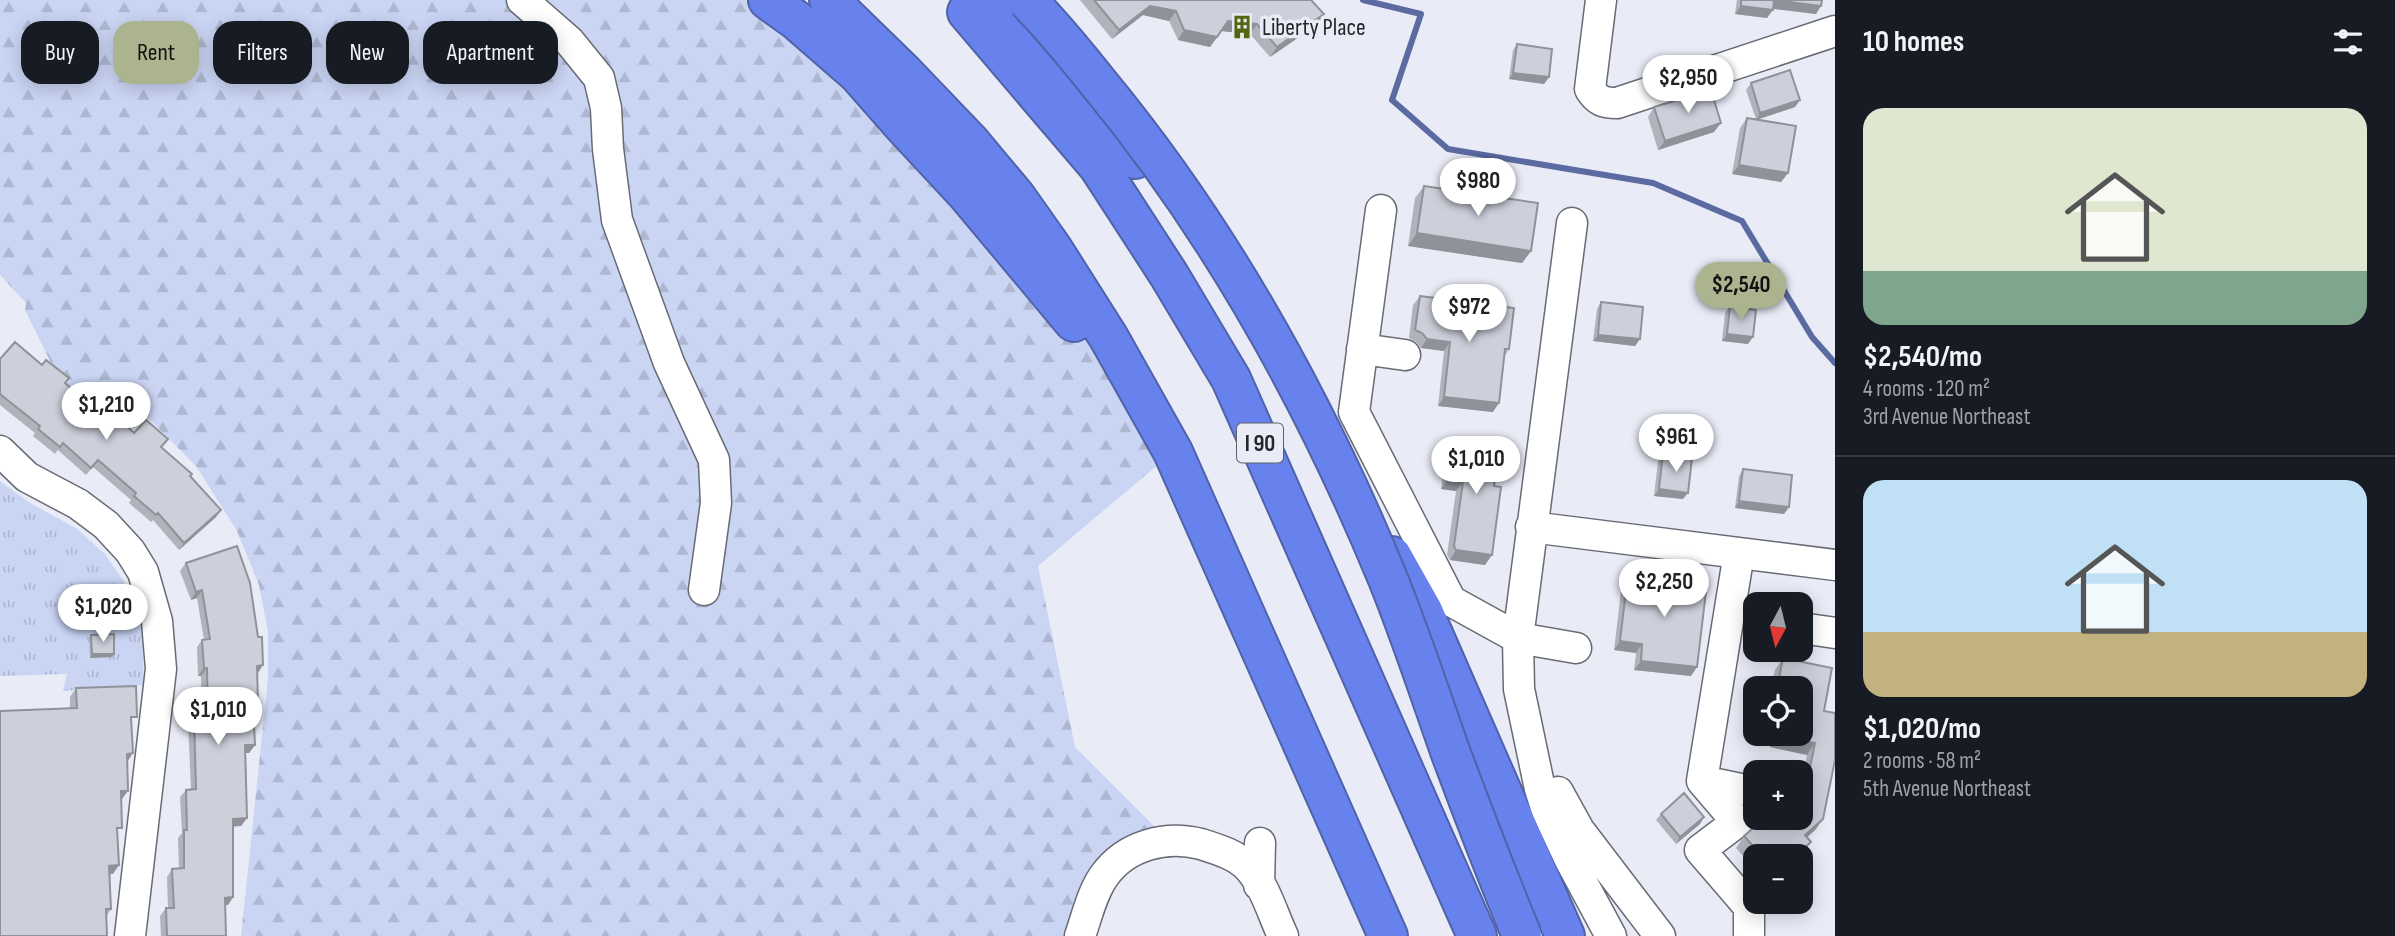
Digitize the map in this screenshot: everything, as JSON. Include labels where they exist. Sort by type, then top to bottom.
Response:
[{"type":"highway","points":[[748,0],[815,51],[901,123]]},
{"type":"highway","points":[[768,0],[796,20],[858,74],[967,194],[1068,313],[1173,452]]},
{"type":"highway","points":[[829,0],[970,142],[1016,197],[1109,338],[1173,452],[1388,936]]},
{"type":"highway","name":"I 90","points":[[957,0],[1099,167],[1169,275],[1231,379],[1477,936]]},
{"type":"highway","points":[[977,0],[1021,33],[1113,130],[1186,224],[1282,368],[1423,611],[1564,936]]},
{"type":"highway","points":[[1027,0],[1121,109],[1192,206],[1235,273],[1295,381],[1363,521],[1388,581],[1522,936]]},
{"type":"street","points":[[522,0],[569,41],[599,78],[606,108],[617,220],[669,363],[714,460],[716,503],[704,590]]},
{"type":"street","points":[[1601,0],[1590,89],[1595,98],[1605,103],[1617,103],[1835,31]]},
{"type":"street","points":[[1381,210],[1354,412],[1451,601],[1518,638],[1576,648]]},
{"type":"street","points":[[1572,223],[1518,638],[1519,689],[1547,811],[1611,936]]},
{"type":"street","points":[[1362,349],[1405,355]]},
{"type":"street","points":[[0,451],[27,477],[78,503],[106,525],[130,551],[142,572],[157,621],[161,669],[130,936]]},
{"type":"street","points":[[1531,527],[1835,565]]},
{"type":"street","points":[[1739,553],[1702,781],[1737,822],[1700,850],[1749,907],[1749,936]]},
{"type":"street","points":[[1813,630],[1835,633]]},
{"type":"street","points":[[1530,743],[1579,830],[1660,936]]},
{"type":"street","points":[[1702,781],[1743,790]]},
{"type":"street","points":[[1080,936],[1104,877],[1118,861],[1140,847],[1168,840],[1186,840],[1233,856],[1249,869],[1283,936]]},
{"type":"street","points":[[1259,885],[1260,843]]},
{"type":"green space","points":[[0,0],[748,0],[786,28],[1068,313],[1173,452],[1038,566],[1075,747],[1168,840],[1140,847],[1080,936],[241,936],[268,678],[268,632],[259,585],[237,531],[196,466],[145,415],[95,407],[58,377],[25,310],[26,303],[0,275]]},
{"type":"green space","points":[[0,481],[30,503],[76,528],[105,554],[123,580],[142,626],[144,685],[63,691],[67,674],[0,676]]},
{"type":"building","name":"Liberty Place","points":[[1094,0],[1311,0],[1324,14],[1277,47],[1257,24],[1228,21],[1217,37],[1184,30],[1176,11],[1150,6],[1119,30]]},
{"type":"building","points":[[1741,0],[1774,0],[1773,10],[1741,6]]},
{"type":"building","points":[[1774,0],[1822,0],[1821,6]]},
{"type":"building","points":[[1517,44],[1552,49],[1549,77],[1513,73]]},
{"type":"building","points":[[1790,70],[1800,100],[1760,113],[1751,83]]},
{"type":"building","points":[[1711,90],[1721,123],[1665,141],[1654,107]]},
{"type":"building","points":[[1747,118],[1796,126],[1788,173],[1739,165]]},
{"type":"building","points":[[1424,186],[1538,203],[1531,251],[1417,233]]},
{"type":"building","points":[[1420,296],[1514,308],[1509,349],[1505,349],[1499,403],[1444,397],[1450,342],[1427,339],[1415,330]]},
{"type":"building","points":[[1601,302],[1643,307],[1640,339],[1598,335]]},
{"type":"building","points":[[1730,306],[1756,310],[1753,337],[1727,334]]},
{"type":"building","points":[[15,342],[42,365],[46,360],[69,378],[65,383],[103,415],[108,409],[134,433],[146,420],[168,439],[161,447],[192,474],[190,476],[221,510],[184,543],[158,513],[156,515],[134,496],[136,493],[98,460],[91,468],[63,443],[60,447],[38,429],[40,426],[0,394],[0,359]]},
{"type":"building","points":[[1454,440],[1500,448],[1494,486],[1501,487],[1492,555],[1456,550],[1454,546],[1463,482],[1448,479]]},
{"type":"building","points":[[1663,454],[1692,458],[1688,493],[1659,489]]},
{"type":"building","points":[[1743,469],[1792,475],[1789,507],[1739,501]]},
{"type":"building","points":[[237,546],[250,583],[258,637],[262,637],[263,665],[257,666],[258,704],[253,704],[255,745],[245,745],[247,818],[233,819],[233,897],[225,898],[226,936],[167,936],[166,908],[174,908],[172,869],[184,868],[186,790],[196,789],[194,716],[208,716],[207,668],[204,668],[202,640],[210,639],[202,590],[196,592],[186,563]]},
{"type":"building","points":[[1628,574],[1707,583],[1697,667],[1641,661],[1642,644],[1620,641]]},
{"type":"building","points":[[114,634],[114,654],[92,654],[91,635]]},
{"type":"building","points":[[1782,662],[1803,662],[1832,668],[1824,711],[1835,713],[1835,760],[1823,819],[1813,828],[1813,676],[1779,676]]},
{"type":"building","points":[[136,686],[137,717],[131,717],[133,753],[127,754],[128,791],[121,791],[122,828],[117,828],[119,865],[109,866],[111,909],[106,909],[107,936],[0,936],[0,711],[77,708],[76,688]]},
{"type":"building","points":[[1684,793],[1704,817],[1680,837],[1661,814]]},
{"type":"building","points":[[1751,830],[1811,830],[1805,835],[1811,842],[1751,844],[1744,836]]},
{"type":"waterway","points":[[1363,0],[1421,14],[1392,100],[1448,149],[1653,183],[1742,221],[1812,337],[1835,363]]},
{"type":"place","name":"Liberty Place","points":[[1242,27]]}]
